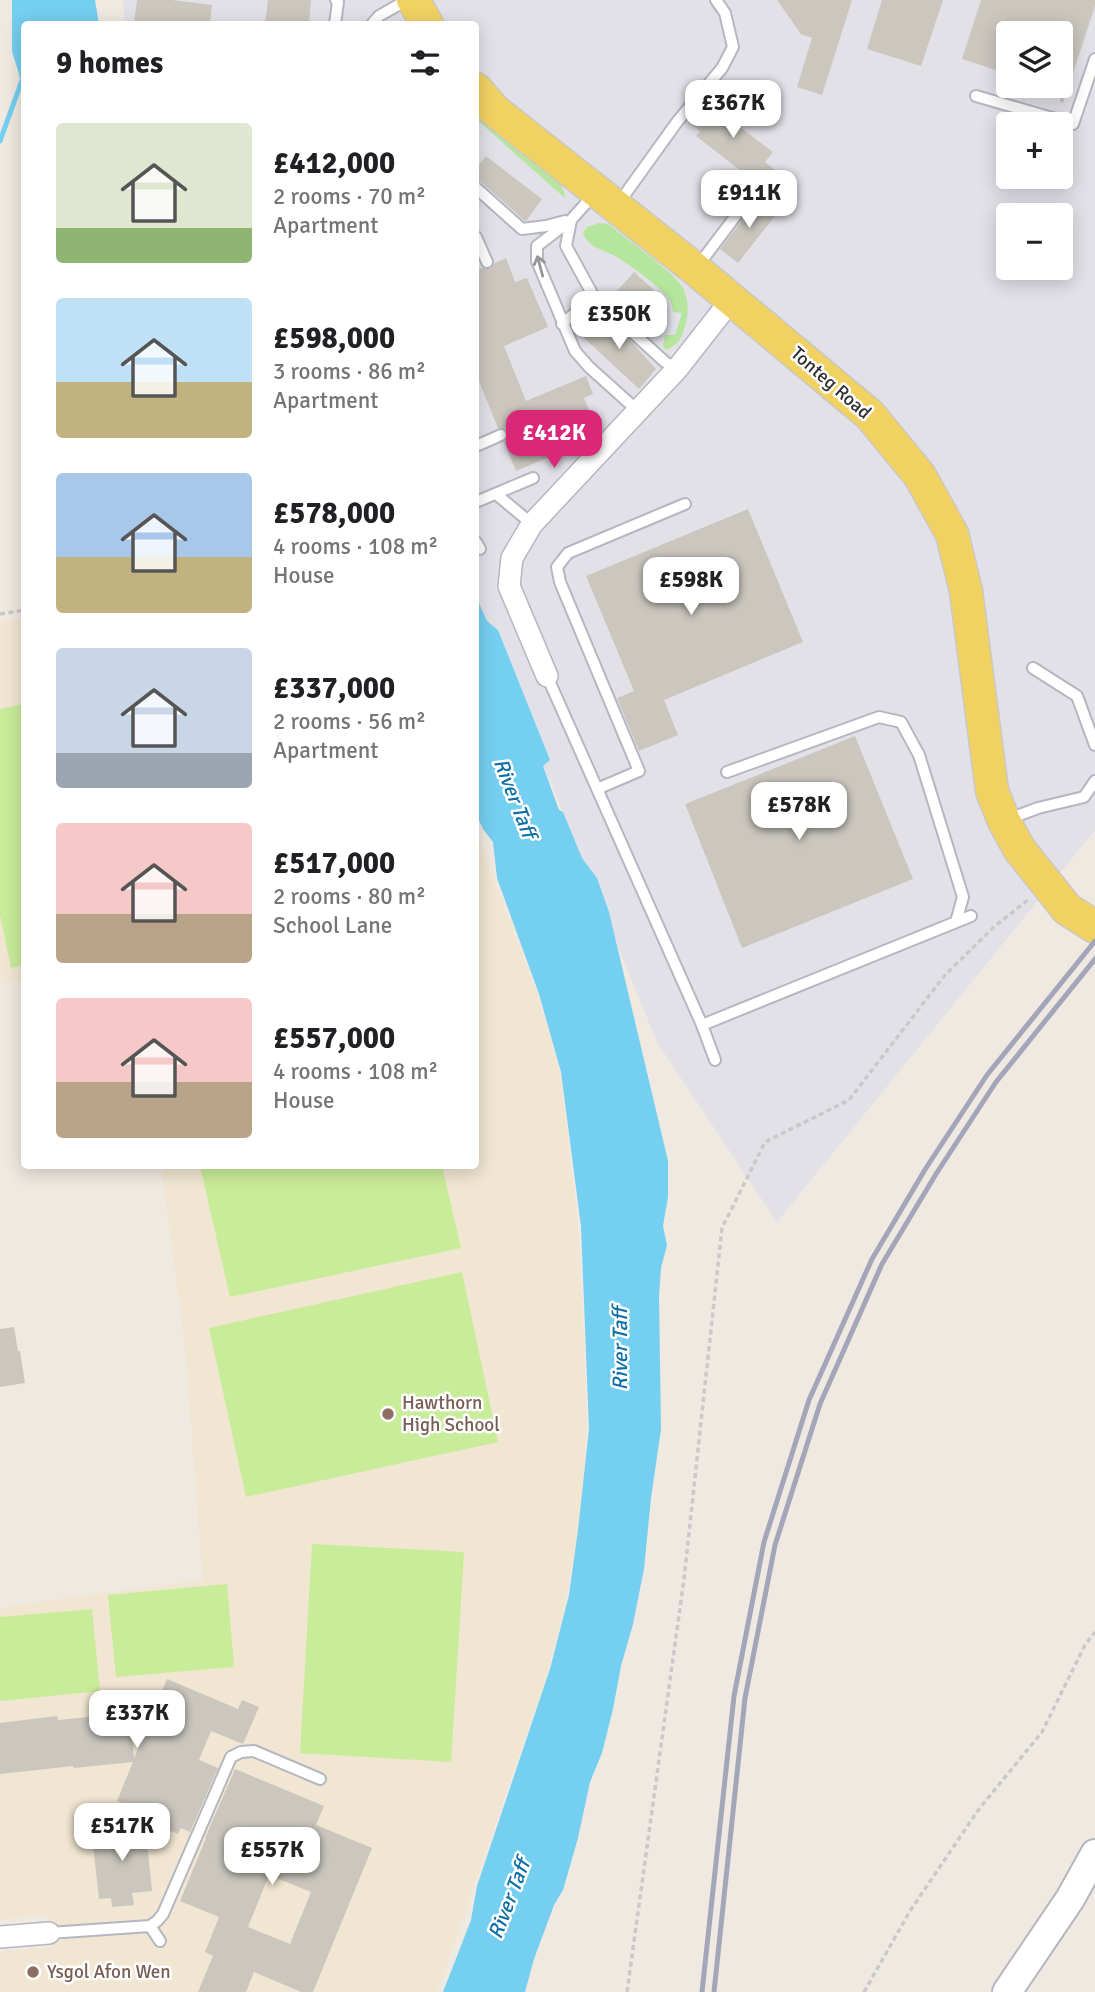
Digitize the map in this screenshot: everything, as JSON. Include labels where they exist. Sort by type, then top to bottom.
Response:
[{"type":"main road","points":[[413,0],[425,21]]},
{"type":"main road","name":"Tonteg Road","points":[[479,92],[494,110],[732,299],[870,415],[920,476],[952,534],[966,591],[992,791],[1020,850],[1068,909],[1095,927]]},
{"type":"main road","points":[[1007,1992],[1070,1899],[1095,1854]]},
{"type":"street","points":[[547,676],[509,586],[512,558],[532,524],[677,369],[732,299]]},
{"type":"street","points":[[0,1937],[49,1933]]},
{"type":"lane","points":[[335,21],[337,0]]},
{"type":"lane","points":[[375,21],[407,0]]},
{"type":"lane","points":[[638,411],[575,351],[537,261],[537,246],[571,220],[607,198],[722,68],[733,47],[725,13],[716,0]]},
{"type":"lane","points":[[976,96],[1073,124],[1095,59]]},
{"type":"lane","points":[[479,191],[522,229],[571,220]]},
{"type":"lane","points":[[695,270],[753,193]]},
{"type":"lane","points":[[571,220],[566,246],[594,297],[665,362],[677,369]]},
{"type":"lane","points":[[479,244],[487,262]]},
{"type":"lane","points":[[562,324],[594,297]]},
{"type":"lane","points":[[479,445],[501,435]]},
{"type":"lane","points":[[479,501],[533,478]]},
{"type":"lane","points":[[496,494],[532,524]]},
{"type":"lane","points":[[597,789],[639,771],[560,582],[557,567],[568,553],[685,504]]},
{"type":"lane","points":[[1033,668],[1077,696],[1095,745]]},
{"type":"lane","points":[[547,676],[702,1025],[715,1060]]},
{"type":"lane","points":[[726,772],[879,718],[901,722],[919,755],[963,897],[956,922]]},
{"type":"lane","points":[[1004,821],[1038,808],[1084,797],[1095,781]]},
{"type":"lane","points":[[702,1025],[971,916]]},
{"type":"lane","points":[[49,1933],[150,1926],[158,1921],[231,1757],[241,1752],[254,1751],[320,1779]]},
{"type":"lane","points":[[150,1926],[160,1941]]},
{"type":"path","points":[[0,614],[21,610]]},
{"type":"path","points":[[628,1992],[684,1579],[722,1228],[765,1142],[849,1100],[945,975],[994,927],[1032,896]]},
{"type":"path","points":[[864,1992],[911,1911],[979,1809],[1042,1732],[1085,1645],[1095,1632]]},
{"type":"shaded area","points":[[123,0],[1095,0],[1095,830],[777,1222],[657,1042],[552,785],[507,693],[479,612],[479,21],[125,21]]},
{"type":"shaded area","points":[[21,619],[21,980],[0,984],[0,622]]},
{"type":"shaded area","name":"Hawthorn High School","points":[[479,840],[538,996],[560,1073],[578,1228],[586,1430],[575,1549],[563,1611],[543,1686],[437,1992],[0,1992],[0,1952],[51,1947],[47,1914],[0,1920],[0,1609],[203,1580],[185,1344],[161,1169],[479,1169]]},
{"type":"green space","points":[[479,113],[561,184],[566,199],[479,122]]},
{"type":"green space","points":[[599,223],[608,224],[637,246],[671,274],[683,288],[688,311],[686,321],[681,337],[670,348],[666,350],[663,346],[665,335],[675,335],[682,313],[673,312],[671,302],[644,276],[619,258],[588,242],[583,233],[587,227]]},
{"type":"green space","points":[[21,705],[21,966],[11,968],[0,915],[0,709]]},
{"type":"green space","points":[[201,1169],[443,1169],[461,1248],[230,1297]]},
{"type":"green space","points":[[462,1272],[498,1442],[246,1497],[209,1328]]},
{"type":"green space","points":[[312,1544],[464,1552],[451,1762],[300,1753]]},
{"type":"green space","points":[[227,1584],[234,1667],[116,1677],[108,1595]]},
{"type":"green space","points":[[92,1609],[100,1691],[0,1701],[0,1617]]},
{"type":"water","points":[[12,0],[95,0],[98,21],[21,21],[21,81],[12,51]]},
{"type":"water","name":"River Taff","points":[[479,604],[487,621],[498,630],[550,760],[543,766],[559,810],[563,812],[582,858],[597,878],[609,912],[668,1161],[668,1197],[663,1226],[667,1245],[661,1268],[659,1296],[661,1429],[644,1569],[602,1753],[590,1782],[563,1890],[554,1905],[525,1992],[443,1992],[471,1920],[477,1886],[550,1669],[569,1595],[589,1429],[581,1226],[561,1072],[539,994],[497,878],[493,842],[479,820]]},
{"type":"building","points":[[137,0],[172,0],[212,5],[210,21],[134,21]]},
{"type":"building","points":[[268,0],[311,0],[309,21],[265,21]]},
{"type":"building","points":[[777,0],[852,0],[822,95],[797,87],[812,38],[801,34]]},
{"type":"building","points":[[882,0],[943,0],[921,66],[867,49]]},
{"type":"building","points":[[981,0],[1095,0],[1073,73],[1073,21],[996,21],[996,70],[962,59]]},
{"type":"building","points":[[717,87],[734,100],[723,114],[773,152],[765,162],[780,174],[767,191],[696,136],[700,131],[688,122]]},
{"type":"building","points":[[486,156],[542,199],[527,220],[479,181],[479,164]]},
{"type":"building","points":[[760,197],[778,212],[738,263],[720,249]]},
{"type":"building","points":[[506,258],[515,282],[527,278],[548,327],[504,346],[526,401],[586,376],[593,394],[584,398],[597,429],[546,449],[549,457],[516,471],[504,442],[508,439],[508,432],[505,428],[498,428],[479,381],[479,269],[490,269],[495,263]]},
{"type":"building","points":[[634,272],[667,302],[642,330],[609,300]]},
{"type":"building","points":[[598,312],[631,341],[656,369],[639,389],[582,336],[597,319],[594,316]]},
{"type":"building","points":[[748,509],[803,642],[664,700],[678,735],[639,751],[617,698],[634,691],[586,576]]},
{"type":"building","points":[[855,736],[913,879],[742,948],[685,804]]},
{"type":"building","points":[[14,1327],[25,1383],[0,1387],[0,1329]]},
{"type":"building","points":[[167,1679],[238,1709],[242,1700],[259,1707],[243,1744],[211,1731],[199,1760],[218,1768],[190,1832],[181,1828],[178,1834],[148,1822],[163,1820],[117,1801],[133,1762],[0,1774],[0,1723],[57,1716],[58,1720],[129,1713],[134,1758]]},
{"type":"building","points":[[235,1769],[324,1806],[316,1825],[372,1848],[313,1992],[301,1992],[254,1972],[246,1992],[198,1992],[213,1956],[205,1952],[219,1917],[180,1901]],"holes":[[[269,1875],[311,1892],[290,1944],[248,1927]]]},
{"type":"building","points":[[145,1822],[152,1891],[132,1893],[134,1905],[112,1907],[111,1898],[99,1899],[92,1836],[105,1834],[104,1826]]},
{"type":"waterway","points":[[0,141],[21,83]]},
{"type":"railway","points":[[702,1992],[734,1696],[764,1542],[809,1400],[872,1259],[926,1168],[987,1075],[1095,941]]},
{"type":"railway","points":[[714,1992],[745,1698],[775,1545],[820,1404],[882,1264],[936,1174],[996,1082],[1095,959]]},
{"type":"place","name":"Hawthorn High School","points":[[388,1414]]},
{"type":"place","name":"Ysgol Afon Wen","points":[[33,1972]]}]
